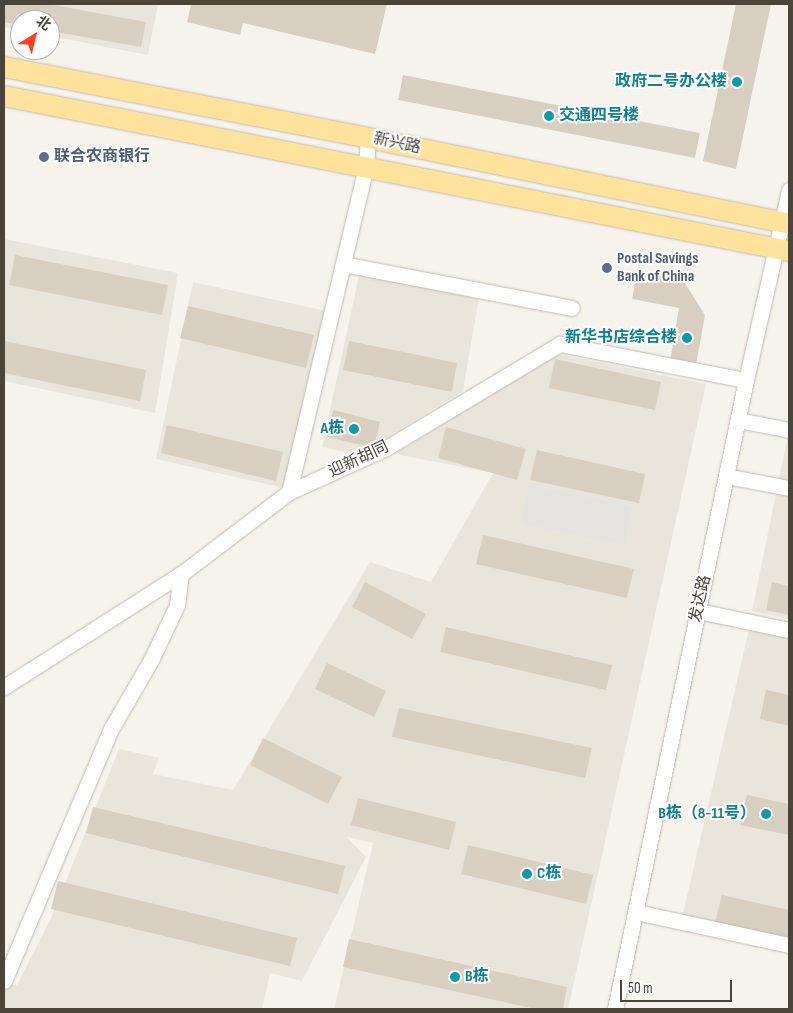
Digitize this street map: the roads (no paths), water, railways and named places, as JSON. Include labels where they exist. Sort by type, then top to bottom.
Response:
[{"type":"main road","name":"新兴路","points":[[4,67],[368,138],[786,223]]},
{"type":"main road","name":"新兴路","points":[[4,96],[784,250]]},
{"type":"street","points":[[289,492],[366,167],[368,138]]},
{"type":"street","name":"发达路","points":[[616,1009],[746,380],[784,250],[789,190]]},
{"type":"street","points":[[343,264],[572,308]]},
{"type":"street","name":"迎新胡同","points":[[4,687],[181,574],[289,492],[386,448],[560,344],[746,380]]},
{"type":"street","points":[[738,420],[789,430]]},
{"type":"street","points":[[726,476],[789,488]]},
{"type":"street","points":[[4,981],[111,729],[151,660],[177,605],[181,574]]},
{"type":"street","points":[[698,612],[789,630]]},
{"type":"street","points":[[636,912],[789,945]]},
{"type":"place","name":"政府二号办公楼","points":[[737,82]]},
{"type":"place","name":"交通四号楼","points":[[549,116]]},
{"type":"place","name":"联合农商银行","points":[[44,157]]},
{"type":"place","name":"Postal Savings Bank of China","points":[[607,268]]},
{"type":"place","name":"新华书店综合楼","points":[[687,338]]},
{"type":"place","name":"A栋","points":[[354,429]]},
{"type":"place","name":"B栋（8-11号）","points":[[766,814]]},
{"type":"place","name":"C栋","points":[[527,874]]},
{"type":"place","name":"B栋","points":[[455,977]]}]
